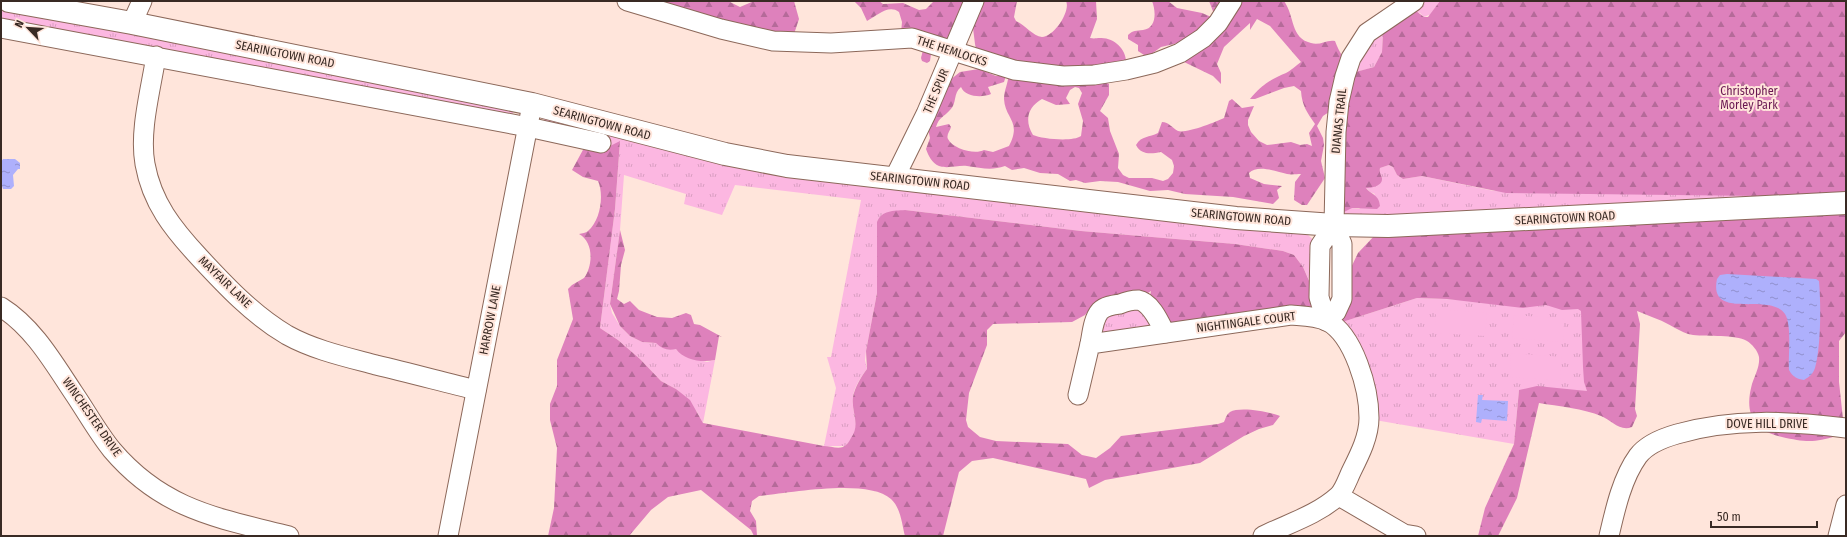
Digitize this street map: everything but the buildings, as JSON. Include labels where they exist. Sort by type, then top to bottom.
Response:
[{"type":"main road","name":"SEARINGTOWN ROAD","points":[[9,1],[132,23],[532,104],[738,157],[787,166],[1117,204],[1174,212],[1334,225],[1436,225],[1846,204]]},
{"type":"street","points":[[132,23],[142,1]]},
{"type":"street","name":"THE HEMLOCKS","points":[[627,1],[721,29],[773,41],[831,43],[908,38],[920,40],[953,52],[1014,70],[1063,76],[1094,75],[1126,70],[1155,63],[1180,53],[1203,38],[1218,22],[1232,1]]},
{"type":"street","name":"THE SPUR","points":[[894,179],[926,114],[974,1]]},
{"type":"street","name":"DIANAS TRAIL","points":[[1334,225],[1337,117],[1342,87],[1351,58],[1367,33],[1414,1]]},
{"type":"street","name":"SEARINGTOWN ROAD","points":[[1,28],[156,56],[602,142]]},
{"type":"street","name":"MAYFAIR LANE","points":[[156,56],[144,136],[145,164],[151,186],[161,210],[174,230],[231,292],[273,326],[312,346],[344,356],[476,390]]},
{"type":"street","name":"HARROW LANE","points":[[448,536],[532,104]]},
{"type":"street","points":[[1263,536],[1310,514],[1339,496],[1362,450],[1369,419],[1366,384],[1346,338],[1326,321],[1319,297],[1320,246],[1334,225]]},
{"type":"street","points":[[1078,395],[1096,318],[1101,310],[1107,306],[1139,300],[1144,303],[1156,316],[1165,333]]},
{"type":"street","name":"WINCHESTER DRIVE","points":[[1,307],[28,330],[47,352],[112,450],[141,480],[165,496],[191,509],[289,536]]},
{"type":"street","name":"NIGHTINGALE COURT","points":[[1090,344],[1291,315],[1309,316],[1326,321]]},
{"type":"street","name":"DOVE HILL DRIVE","points":[[1609,536],[1625,481],[1638,455],[1659,439],[1700,427],[1738,422],[1814,424],[1846,428]]},
{"type":"street","points":[[1339,496],[1408,535]]},
{"type":"street","points":[[1838,536],[1846,505]]},
{"type":"green space","points":[[1,1],[515,102],[511,122],[1,27]]},
{"type":"green space","points":[[646,1],[728,1],[740,7],[754,1],[794,1],[799,19],[794,34],[773,41]]},
{"type":"green space","name":"Christopher Morley Park","points":[[854,1],[879,1],[883,4],[903,3],[919,10],[926,9],[934,1],[1017,1],[1014,17],[1016,21],[1035,35],[1042,37],[1052,33],[1064,17],[1067,5],[1066,1],[1096,1],[1097,19],[1090,38],[1105,38],[1115,42],[1122,49],[1126,58],[1126,63],[1105,82],[1109,84],[1109,95],[1100,111],[1108,118],[1110,131],[1119,154],[1118,168],[1123,175],[1129,178],[1152,178],[1163,181],[1168,179],[1173,173],[1174,166],[1172,160],[1161,152],[1143,152],[1136,145],[1143,138],[1158,133],[1162,122],[1169,124],[1178,131],[1187,131],[1201,127],[1224,118],[1229,101],[1232,99],[1242,108],[1254,106],[1248,120],[1248,125],[1251,132],[1259,141],[1267,145],[1291,142],[1300,145],[1307,144],[1312,146],[1309,133],[1315,124],[1304,105],[1301,91],[1294,86],[1284,88],[1255,99],[1250,99],[1266,83],[1287,72],[1301,62],[1270,26],[1257,19],[1250,30],[1250,23],[1224,47],[1217,64],[1221,73],[1221,84],[1213,76],[1182,61],[1178,43],[1161,47],[1150,55],[1144,55],[1138,51],[1138,45],[1128,39],[1128,35],[1131,32],[1148,29],[1153,23],[1155,14],[1152,1],[1168,1],[1177,8],[1202,13],[1216,19],[1209,1],[1284,1],[1299,36],[1314,44],[1335,41],[1352,73],[1374,67],[1382,52],[1383,33],[1406,10],[1416,11],[1424,17],[1428,17],[1440,1],[1846,1],[1846,197],[1506,193],[1422,176],[1403,179],[1397,175],[1393,167],[1389,165],[1380,168],[1382,181],[1379,185],[1366,188],[1378,199],[1380,206],[1377,209],[1352,208],[1344,212],[1339,210],[1329,112],[1323,116],[1317,126],[1323,138],[1324,145],[1321,161],[1325,178],[1307,205],[1302,205],[1294,200],[1295,182],[1301,174],[1289,174],[1268,169],[1257,169],[1249,173],[1250,178],[1264,184],[1282,186],[1277,190],[1279,198],[1273,204],[1233,197],[1185,194],[1168,190],[1150,191],[1118,182],[1100,181],[1085,183],[1076,180],[1070,181],[1058,174],[1040,173],[1024,168],[1012,170],[1005,166],[991,169],[964,166],[942,167],[932,161],[926,149],[930,138],[928,129],[950,80],[960,72],[979,69],[996,76],[1004,76],[978,55],[973,28],[964,37],[931,54],[930,61],[927,63],[922,61],[921,58],[923,50],[901,33],[902,22],[899,12],[891,9],[887,10],[867,21],[861,8]],"holes":[[[1008,69],[1004,99],[1014,131],[1013,138],[1009,146],[993,152],[984,150],[975,152],[954,146],[948,139],[948,134],[951,127],[949,124],[936,127],[940,119],[954,105],[959,89],[961,87],[966,93],[974,96],[991,94],[988,87],[1004,82]],[[1075,87],[1079,88],[1082,93],[1078,104],[1083,121],[1081,136],[1071,139],[1057,139],[1043,138],[1033,135],[1028,119],[1033,106],[1042,99],[1056,105],[1070,104],[1066,98],[1070,90]]]},
{"type":"green space","points":[[1414,1],[1440,1],[1431,14],[1424,17],[1420,13],[1406,10]]},
{"type":"green space","points":[[1383,33],[1382,52],[1374,67],[1353,73],[1355,50]]},
{"type":"green space","points":[[545,118],[648,135],[1291,227],[1308,235],[1320,246],[1319,302],[1303,267],[1294,255],[1283,251],[1235,244],[1081,231],[905,210],[877,222],[877,293],[866,351],[865,360],[867,369],[856,386],[853,397],[856,423],[854,434],[845,446],[824,446],[836,388],[827,357],[831,357],[861,200],[735,185],[722,215],[684,204],[686,194],[624,175],[620,230],[610,304],[612,313],[620,326],[630,336],[642,342],[656,343],[676,349],[685,356],[707,362],[715,360],[703,423],[697,412],[676,389],[661,381],[640,359],[618,340],[600,328],[615,209],[620,142],[608,147],[543,121]]},
{"type":"green space","points":[[620,141],[615,209],[600,328],[618,340],[640,359],[661,381],[676,389],[690,400],[703,423],[836,448],[841,448],[848,443],[854,433],[856,423],[853,402],[854,393],[858,382],[867,369],[866,351],[877,293],[877,222],[882,215],[892,211],[905,210],[1081,231],[1235,244],[1283,251],[1294,255],[1303,267],[1326,320],[1358,253],[1377,233],[1846,204],[1846,332],[1839,341],[1839,382],[1843,419],[1836,436],[1822,440],[1797,440],[1772,434],[1764,430],[1753,419],[1750,412],[1750,394],[1759,360],[1757,352],[1751,344],[1736,337],[1699,336],[1688,334],[1637,311],[1640,324],[1635,409],[1637,416],[1632,427],[1620,427],[1601,416],[1587,411],[1539,403],[1517,498],[1498,536],[1478,536],[1485,508],[1514,444],[1519,390],[1537,386],[1587,391],[1584,382],[1581,311],[1578,309],[1562,310],[1546,305],[1523,308],[1447,299],[1417,298],[1333,325],[1326,321],[1171,326],[1150,296],[1151,291],[1145,295],[1091,308],[1085,315],[1072,322],[993,324],[987,330],[987,345],[969,393],[966,420],[968,427],[980,437],[996,441],[1068,444],[1082,455],[1096,458],[1110,448],[1121,436],[1218,424],[1224,422],[1227,415],[1235,410],[1255,410],[1280,416],[1273,425],[1259,429],[1244,436],[1200,463],[1105,480],[1089,488],[1086,479],[993,458],[972,461],[959,472],[943,536],[905,536],[897,507],[891,499],[880,493],[865,489],[828,488],[759,496],[752,501],[750,511],[756,521],[757,536],[754,536],[751,530],[701,490],[668,497],[651,510],[629,536],[548,536],[554,508],[557,448],[550,420],[550,404],[557,386],[557,360],[573,319],[568,289],[584,278],[587,273],[590,261],[590,248],[584,238],[579,234],[587,232],[596,220],[601,200],[598,181],[583,177],[572,170],[584,148],[608,147]]},
{"type":"green space","points":[[1389,165],[1393,167],[1397,175],[1403,179],[1422,176],[1494,191],[1846,197],[1334,225],[1335,201],[1352,208],[1359,209],[1375,194],[1370,192],[1365,187],[1382,178],[1379,171],[1380,168]]},
{"type":"green space","points":[[620,230],[625,250],[621,265],[617,299],[624,304],[630,301],[639,310],[657,317],[672,318],[686,313],[691,315],[694,324],[700,325],[722,337],[719,336],[715,360],[694,360],[679,353],[676,349],[668,350],[656,343],[642,342],[630,336],[620,326],[610,304]]},
{"type":"green space","points":[[1417,298],[1584,304],[1587,391],[1519,390],[1514,444],[1369,419],[1333,325]]},
{"type":"green space","points":[[1140,304],[1161,331],[1094,340],[1100,318]]},
{"type":"green space","points":[[1436,309],[1487,313],[1485,336],[1435,333]]},
{"type":"green space","points":[[1514,315],[1564,319],[1563,342],[1512,338]]},
{"type":"green space","points":[[1511,353],[1562,357],[1560,381],[1510,377]]},
{"type":"water","points":[[3,159],[15,159],[20,163],[20,169],[18,169],[13,175],[14,186],[11,189],[3,189],[2,186],[1,162]]},
{"type":"water","points":[[1727,274],[1816,279],[1819,281],[1820,313],[1817,359],[1813,372],[1804,380],[1795,377],[1789,370],[1789,333],[1785,314],[1777,308],[1767,305],[1731,303],[1722,299],[1717,292],[1717,279],[1720,275]]},
{"type":"water","points":[[1478,395],[1483,395],[1482,400],[1508,401],[1507,421],[1482,419],[1481,423],[1476,422]]}]
